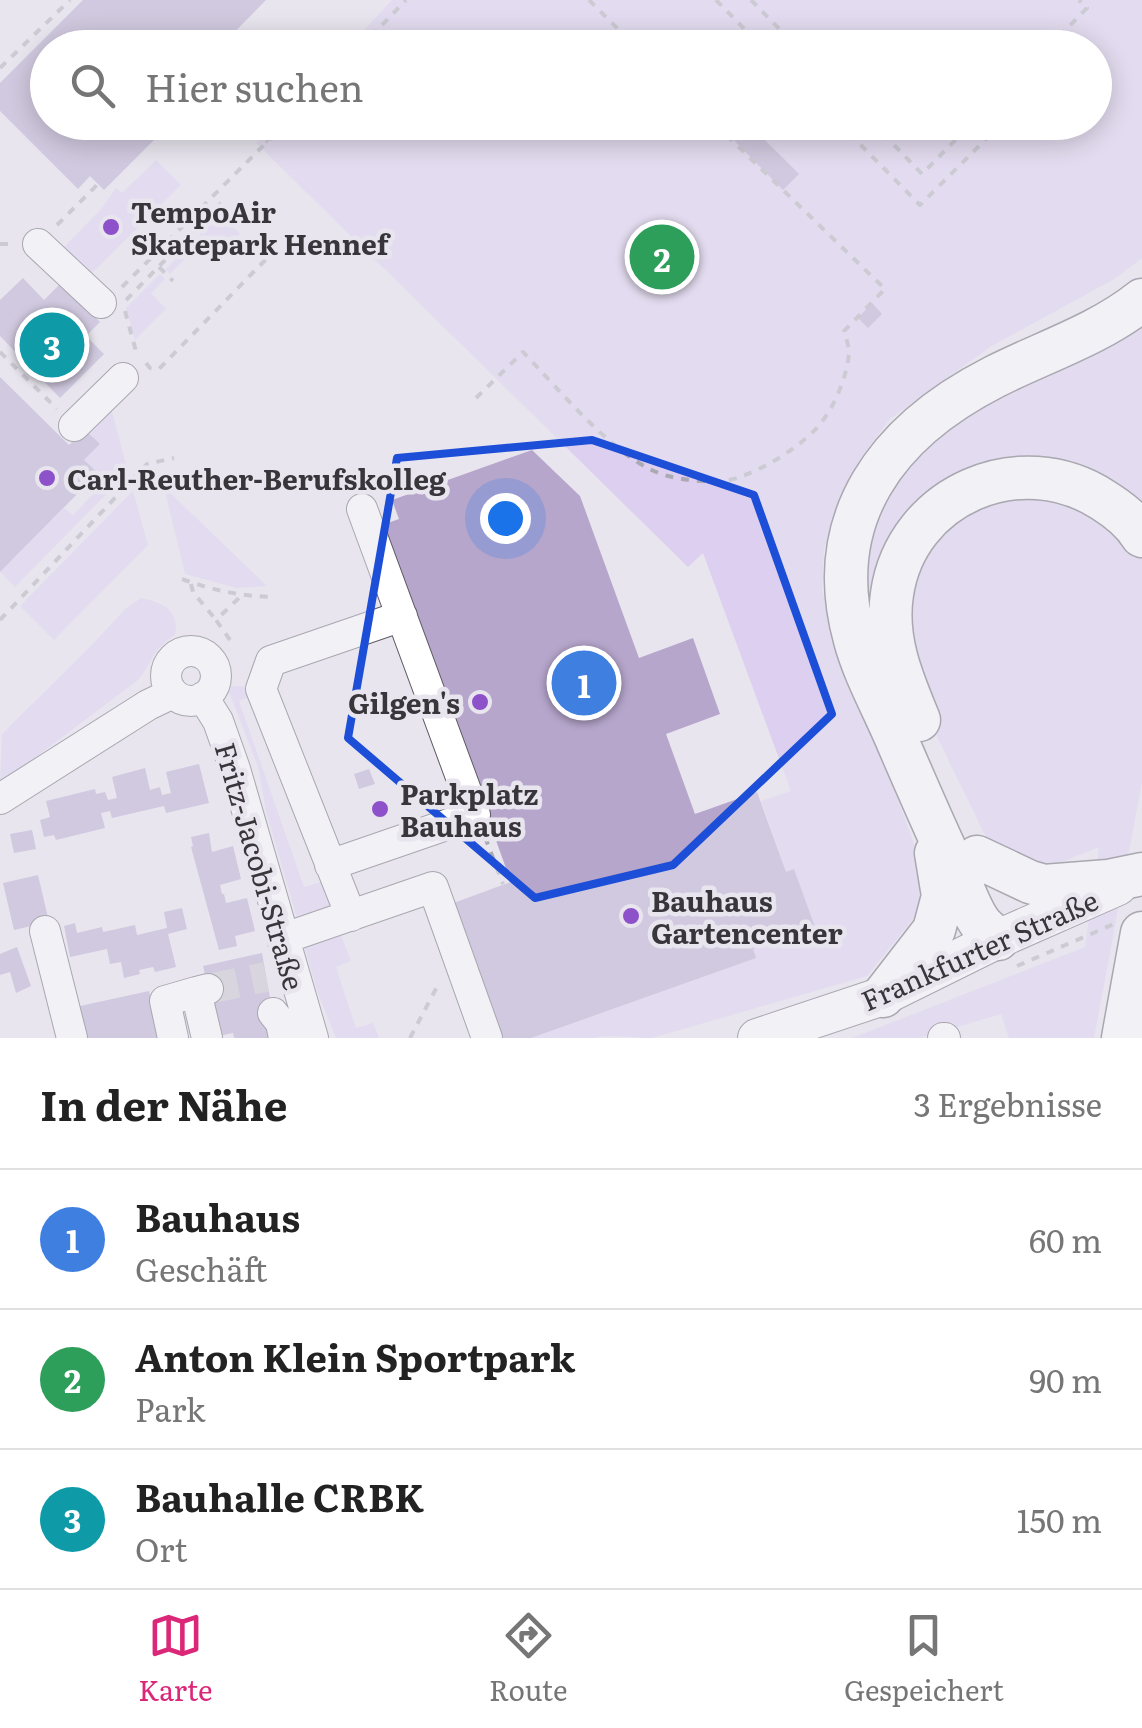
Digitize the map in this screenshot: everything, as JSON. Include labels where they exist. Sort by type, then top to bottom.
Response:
[{"type":"highway","points":[[998,939],[982,926],[932,823],[855,642],[846,600],[845,560],[857,512],[872,482],[918,428],[944,406],[993,377],[1086,334],[1142,300]]},
{"type":"highway","points":[[998,939],[997,910],[899,672],[890,629],[892,593],[900,563],[914,535],[933,512],[990,482],[1025,477],[1060,481],[1090,491],[1118,509],[1142,536]]},
{"type":"highway","points":[[883,996],[934,930],[940,911],[944,896],[932,823]]},
{"type":"highway","points":[[977,857],[1044,886],[1125,880]]},
{"type":"highway","points":[[1123,1038],[1142,933]]},
{"type":"main road","name":"Frankfurter Straße","points":[[758,1038],[883,996],[1125,880]]},
{"type":"street","points":[[38,244],[116,299]]},
{"type":"street","points":[[74,426],[130,366]]},
{"type":"street","points":[[330,865],[476,815],[362,509]]},
{"type":"street","points":[[351,916],[261,689],[271,661],[402,616]]},
{"type":"street","points":[[194,652],[210,660],[215,673],[213,687],[203,698],[187,701],[172,693],[166,680],[169,664],[180,654],[194,652]]},
{"type":"street","points":[[0,799],[172,693]]},
{"type":"street","name":"Fritz-Jacobi-Straße","points":[[203,698],[218,722],[234,769],[277,985],[313,1038]]},
{"type":"street","points":[[277,985],[351,916],[432,887],[487,1038]]},
{"type":"street","points":[[45,931],[72,1038]]},
{"type":"street","points":[[173,1038],[165,1001],[202,991],[207,1038]]},
{"type":"path","points":[[39,30],[70,0]]},
{"type":"path","points":[[377,30],[406,0]]},
{"type":"path","points":[[589,0],[619,30]]},
{"type":"path","points":[[716,0],[745,30]]},
{"type":"path","points":[[751,0],[780,30]]},
{"type":"path","points":[[1066,30],[1087,8],[1078,0]]},
{"type":"path","points":[[0,68],[30,39]]},
{"type":"path","points":[[476,398],[523,352],[618,449],[667,476],[709,480],[734,479],[766,466],[816,428],[843,380],[850,350],[844,331],[885,289],[732,140]]},
{"type":"path","points":[[856,140],[920,204],[985,140]]},
{"type":"path","points":[[889,140],[922,174],[956,140]]},
{"type":"path","points":[[116,299],[268,142]]},
{"type":"path","points":[[38,244],[98,184]]},
{"type":"path","points":[[116,299],[159,267],[223,201]]},
{"type":"path","points":[[159,369],[274,251]]},
{"type":"path","points":[[159,267],[173,281]]},
{"type":"path","points":[[116,299],[130,366]]},
{"type":"path","points":[[0,352],[74,426]]},
{"type":"path","points":[[0,620],[147,464],[174,458]]},
{"type":"path","points":[[182,579],[241,596],[272,597]]},
{"type":"path","points":[[191,582],[193,592],[230,640]]},
{"type":"path","points":[[216,620],[241,596]]},
{"type":"path","points":[[476,815],[504,884]]},
{"type":"path","points":[[410,1038],[446,970]]},
{"type":"highlighted area","points":[[592,440],[754,495],[832,714],[673,865],[535,898],[348,738],[397,458]]},
{"type":"shaded area","points":[[392,0],[1142,0],[1142,258],[1116,278],[990,347],[890,419],[860,459],[836,508],[824,549],[822,591],[922,866],[918,913],[867,976],[652,1038],[531,1038],[755,958],[753,949],[814,927],[794,869],[786,872],[761,801],[791,791],[703,553],[688,567],[256,143],[1112,140],[1112,30],[364,30]]},
{"type":"shaded area","name":"TempoAir Skatepark Hennef","points":[[156,160],[181,185],[91,274],[64,247],[116,188],[122,193]]},
{"type":"shaded area","points":[[220,214],[240,234],[218,256],[202,241],[170,274],[166,269]]},
{"type":"shaded area","points":[[160,274],[165,279],[151,293],[166,309],[135,340],[126,308]]},
{"type":"shaded area","points":[[1142,322],[1142,782],[1094,1038],[1009,1038],[1001,1014],[920,1038],[852,1038],[1085,947],[1099,847],[1035,873],[986,837],[913,678],[861,604],[875,507],[943,424],[1054,373]]},
{"type":"shaded area","points":[[110,404],[128,472],[15,587],[0,572],[64,508],[73,515],[96,491],[88,483],[98,473],[84,460],[100,444],[85,430]]},
{"type":"shaded area","points":[[164,487],[267,586],[236,588],[185,574]]},
{"type":"shaded area","points":[[133,491],[148,545],[54,640],[20,606]]},
{"type":"shaded area","points":[[141,598],[168,609],[175,620],[175,635],[156,651],[138,680],[0,784],[2,734],[125,609]]},
{"type":"shaded area","points":[[230,686],[253,687],[253,695],[239,701],[304,887],[321,882],[332,911],[298,922],[266,811],[258,767]]},
{"type":"shaded area","points":[[340,933],[351,961],[336,967],[356,1028],[373,1023],[379,1038],[336,1038],[318,993],[304,946]]},
{"type":"building","points":[[83,0],[266,0],[237,30],[53,30]]},
{"type":"building","points":[[30,53],[30,140],[154,140],[104,190],[90,176],[78,189],[0,111],[0,83]]},
{"type":"building","points":[[734,140],[765,140],[799,174],[783,190]]},
{"type":"building","points":[[23,278],[44,300],[61,283],[100,322],[86,336],[104,354],[60,398],[0,336],[0,300]]},
{"type":"building","points":[[872,303],[882,314],[868,328],[858,318]]},
{"type":"building","name":"Carl-Reuther-Berufskolleg","points":[[0,377],[69,445],[85,430],[100,444],[84,460],[98,473],[0,572]]},
{"type":"building","points":[[532,450],[580,496],[639,658],[693,638],[720,714],[666,734],[695,814],[757,792],[786,872],[794,869],[815,927],[753,949],[756,958],[531,1038],[497,1038],[448,905],[511,882],[382,525],[399,519],[392,500]]},
{"type":"building","points":[[199,764],[209,803],[166,813],[164,806],[112,818],[110,811],[101,813],[105,828],[56,840],[54,835],[44,837],[40,820],[50,817],[46,801],[95,789],[96,794],[105,792],[108,800],[117,798],[112,777],[145,768],[150,790],[160,787],[162,795],[171,793],[166,772]]},
{"type":"building","points":[[369,769],[375,784],[359,789],[354,774]]},
{"type":"building","points":[[32,830],[36,849],[14,853],[10,834]]},
{"type":"building","points":[[209,833],[212,852],[233,846],[241,879],[220,885],[222,894],[226,903],[247,898],[255,931],[235,936],[237,946],[219,950],[191,847],[191,837]]},
{"type":"building","points":[[38,875],[49,922],[14,930],[3,883]]},
{"type":"building","points":[[182,908],[187,929],[168,934],[176,967],[155,972],[153,967],[124,978],[121,962],[110,964],[107,949],[70,957],[64,926],[75,923],[77,933],[135,925],[137,935],[167,928],[164,912]]},
{"type":"building","points":[[17,947],[31,986],[16,993],[10,972],[0,975],[0,954]]},
{"type":"building","points":[[262,953],[277,1038],[234,1038],[233,1033],[219,1036],[203,966]]},
{"type":"building","points":[[149,991],[160,1038],[87,1038],[80,1006]]},
{"type":"tunnel","points":[[208,989],[266,977]]},
{"type":"place","name":"TempoAir Skatepark Hennef","points":[[111,227]]},
{"type":"place","name":"Anton Klein Sportpark","points":[[662,257]]},
{"type":"place","name":"Bauhalle CRBK","points":[[52,345]]},
{"type":"place","name":"Carl-Reuther-Berufskolleg","points":[[47,478]]},
{"type":"place","name":"Bauhaus","points":[[584,683]]},
{"type":"place","name":"Gilgen's","points":[[480,702]]},
{"type":"place","name":"Parkplatz Bauhaus","points":[[380,809]]},
{"type":"place","name":"Bauhaus Gartencenter","points":[[631,916]]}]
